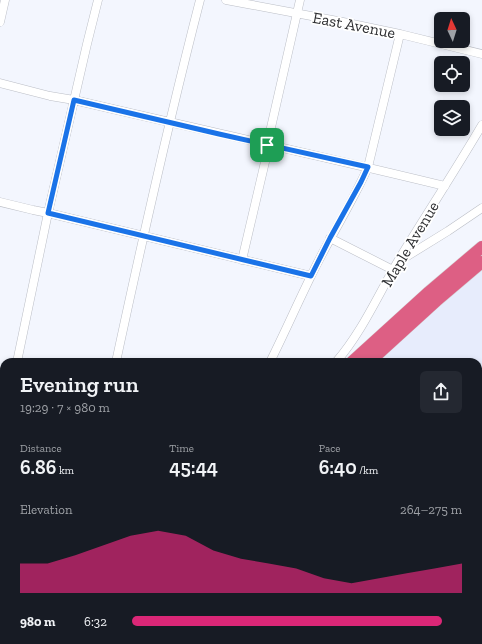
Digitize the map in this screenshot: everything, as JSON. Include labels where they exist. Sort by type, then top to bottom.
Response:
[{"type":"highway","points":[[356,358],[429,292],[482,247]]},
{"type":"highway","points":[[373,358],[436,300],[482,262]]},
{"type":"street","points":[[0,22],[5,0]]},
{"type":"street","points":[[18,358],[48,213],[98,0]]},
{"type":"street","points":[[117,358],[143,236],[200,0]]},
{"type":"street","name":"East Avenue","points":[[226,0],[400,34],[482,54]]},
{"type":"street","points":[[242,260],[300,0]]},
{"type":"street","points":[[272,358],[330,238],[368,167],[400,34]]},
{"type":"street","points":[[0,83],[50,96],[74,100],[445,186]]},
{"type":"street","name":"Maple Avenue","points":[[339,358],[357,334],[398,261],[482,125]]},
{"type":"street","points":[[0,202],[311,276]]},
{"type":"street","points":[[398,261],[448,231],[482,208]]},
{"type":"street","points":[[330,238],[393,270]]},
{"type":"shaded area","points":[[482,267],[482,358],[379,358]]},
{"type":"route","points":[[74,100],[267,145],[368,167],[311,276],[48,213],[74,100]]}]
